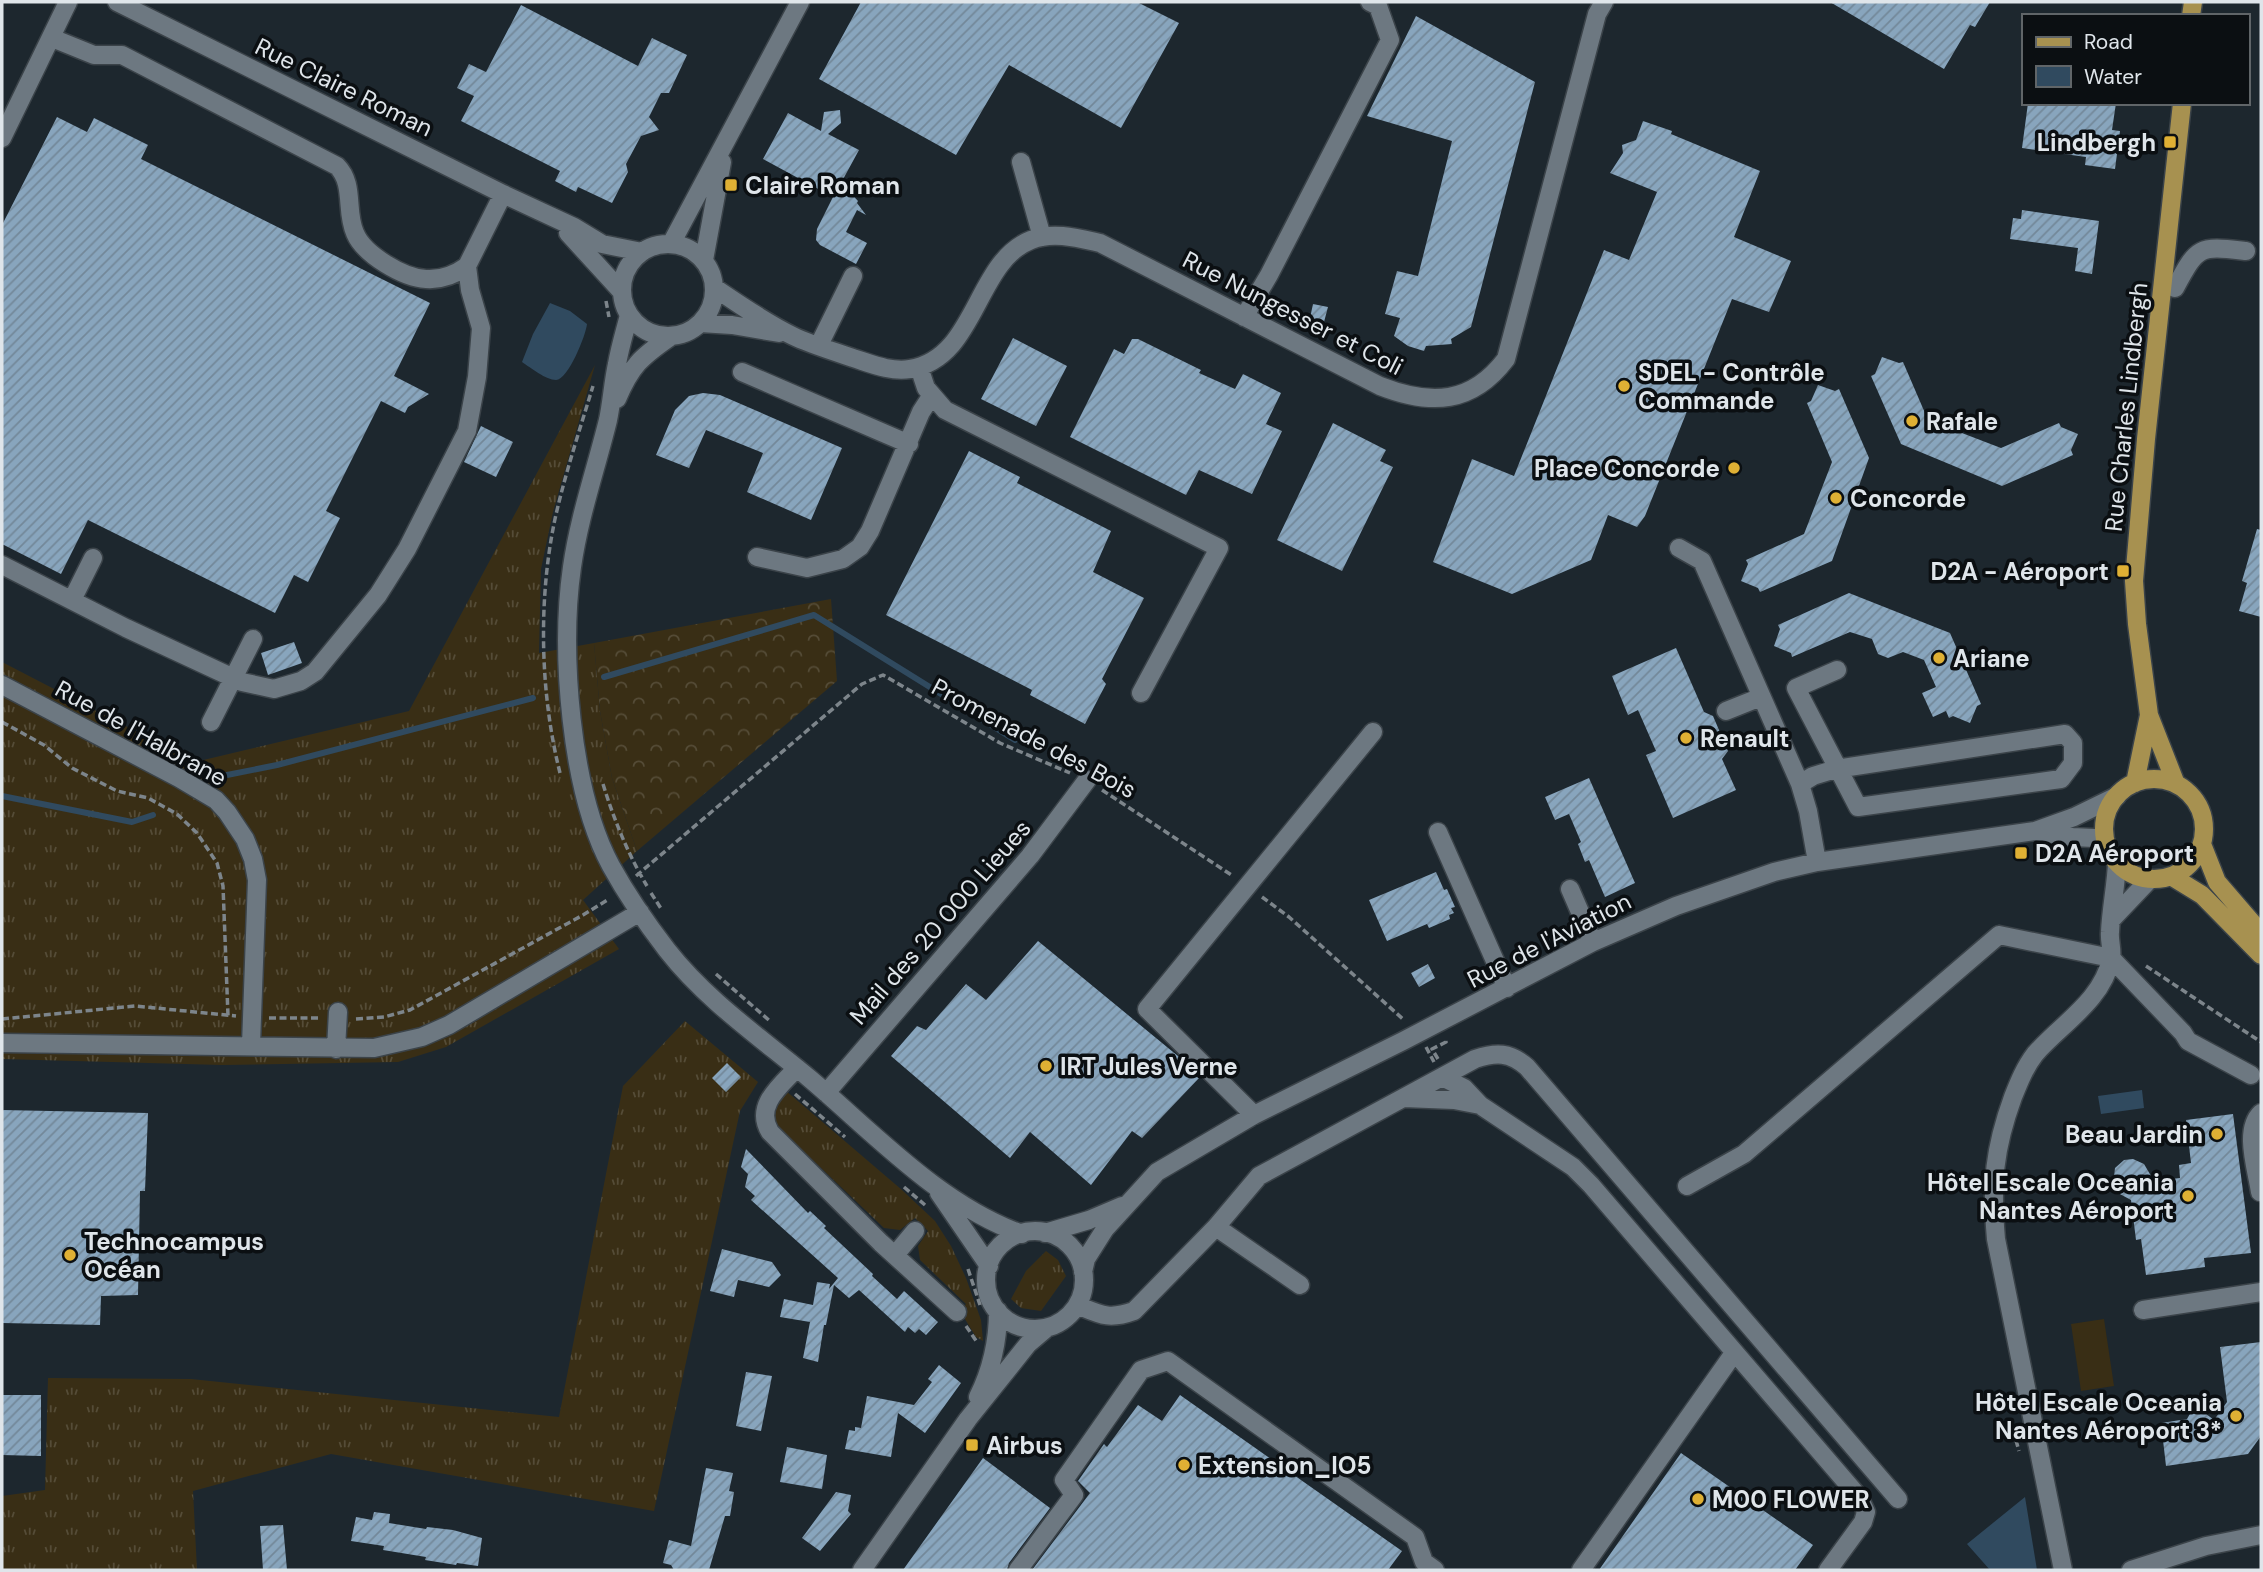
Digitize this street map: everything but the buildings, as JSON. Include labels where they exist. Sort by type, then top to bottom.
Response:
[{"type":"main road","name":"Rue Charles Lindbergh","points":[[2176,784],[2149,715],[2135,600],[2136,547],[2182,105]]},
{"type":"main road","name":"Rue Charles Lindbergh","points":[[2135,783],[2149,715]]},
{"type":"main road","points":[[2156,780],[2176,784],[2185,790],[2199,808],[2204,832],[2202,844],[2190,864],[2171,876],[2150,879],[2138,877],[2116,863],[2105,843],[2105,818],[2116,796],[2135,783],[2156,780]]},
{"type":"main road","points":[[2202,844],[2217,882],[2261,933]]},
{"type":"main road","points":[[2171,876],[2202,895],[2261,955]]},
{"type":"street","points":[[2,138],[68,2]]},
{"type":"street","name":"Rue Claire Roman","points":[[117,2],[574,227],[602,244],[642,252]]},
{"type":"street","points":[[671,244],[800,2]]},
{"type":"street","points":[[1244,317],[1269,275],[1390,40],[1378,6],[1370,2]]},
{"type":"street","name":"Rue Nungesser et Coli","points":[[919,367],[940,356],[952,344],[999,268],[1013,252],[1030,240],[1073,236],[1100,243],[1380,386],[1405,396],[1430,399],[1454,396],[1477,387],[1494,374],[1506,359],[1597,14],[1604,2]]},
{"type":"street","points":[[52,38],[94,55],[122,55],[337,166],[347,182],[351,222],[356,235],[369,253],[387,264],[425,279],[449,276],[467,266]]},
{"type":"street","points":[[704,260],[725,145]]},
{"type":"street","points":[[1021,162],[1042,237]]},
{"type":"street","points":[[2,565],[233,678],[261,688],[274,689],[301,681],[315,672],[378,595],[407,549],[467,431],[477,377],[481,328],[470,290],[467,266],[503,194]]},
{"type":"street","name":"Rue Claire Roman","points":[[550,216],[580,245],[613,292]]},
{"type":"street","points":[[670,337],[653,335],[635,323],[613,292],[642,252],[652,247],[671,244],[688,248],[704,260],[715,288],[792,335]]},
{"type":"street","points":[[2175,288],[2187,266],[2200,251],[2207,248],[2246,251]]},
{"type":"street","points":[[819,345],[853,276]]},
{"type":"street","points":[[608,418],[634,366],[643,356],[670,337],[690,330],[700,323],[707,314],[715,288]]},
{"type":"street","points":[[629,315],[608,418],[584,504],[572,567],[568,613],[568,679],[572,720],[588,804],[611,864],[667,950],[721,1006],[933,1185],[985,1219],[1022,1234],[1045,1233],[1060,1239],[1073,1249],[1083,1272],[1083,1289],[1077,1305],[1065,1319],[1048,1327],[1028,1344],[968,1419],[862,1570]]},
{"type":"street","points":[[700,323],[732,325],[792,335],[882,368],[919,367],[926,388],[944,410],[1219,548],[1141,693]]},
{"type":"street","points":[[742,372],[909,444]]},
{"type":"street","points":[[757,557],[807,568],[843,559],[860,547],[870,531],[921,412],[932,395]]},
{"type":"street","points":[[1679,548],[1702,561],[1800,784],[1817,862]]},
{"type":"street","points":[[72,600],[93,558]]},
{"type":"street","points":[[211,722],[253,639]]},
{"type":"street","points":[[1800,784],[1813,776],[1836,769],[2065,734],[2073,743],[2073,763],[2061,779],[1858,807],[1836,769],[1796,688],[1837,670]]},
{"type":"street","name":"Rue de l'Halbrane","points":[[2,685],[179,778],[216,800],[233,820],[246,839],[257,880],[251,1045]]},
{"type":"street","points":[[1726,711],[1761,696]]},
{"type":"street","points":[[1254,1115],[1147,1009],[1373,732]]},
{"type":"street","name":"Mail des 20 000 Lieues","points":[[826,1093],[1030,856],[1087,780]]},
{"type":"street","name":"Rue de l'Aviation","points":[[1083,1272],[1086,1259],[1100,1237],[1157,1172],[1254,1115],[1423,1040],[1507,988],[1593,942],[1710,893],[1774,872],[1817,862],[2035,831],[2074,817],[2116,796]]},
{"type":"street","name":"Rue de l'Aviation","points":[[2035,831],[2094,838],[2105,843]]},
{"type":"street","points":[[1438,832],[1507,988]]},
{"type":"street","points":[[2063,1570],[1996,1238],[1994,1161],[2004,1120],[2025,1069],[2046,1043],[2082,1009],[2109,963],[2116,863]]},
{"type":"street","points":[[2112,919],[2150,879]]},
{"type":"street","points":[[1570,889],[1593,942]]},
{"type":"street","points":[[2,1043],[251,1045],[336,1049],[398,1044],[449,1025],[640,912]]},
{"type":"street","points":[[1687,1186],[1744,1154],[1999,935],[2039,951],[2109,963],[2183,1032],[2189,1041],[2256,1082]]},
{"type":"street","points":[[336,1049],[338,1015]]},
{"type":"street","points":[[1077,1305],[1102,1316],[1118,1317],[1134,1311],[1216,1227],[1259,1176],[1404,1098],[1438,1067],[1492,1054],[1515,1057],[1527,1067],[1898,1499]]},
{"type":"street","points":[[1438,1067],[1480,1105],[1573,1167],[1591,1185],[1864,1505],[1866,1513],[1863,1522],[1828,1570]]},
{"type":"street","points":[[797,1068],[763,1112],[763,1119],[770,1132],[957,1312]]},
{"type":"street","points":[[1404,1098],[1454,1100],[1480,1105]]},
{"type":"street","points":[[2260,1192],[2252,1132],[2256,1118],[2261,1113]]},
{"type":"street","points":[[933,1185],[989,1266]]},
{"type":"street","name":"Rue de l'Aviation","points":[[1045,1233],[1089,1220],[1128,1203]]},
{"type":"street","points":[[1216,1227],[1300,1284]]},
{"type":"street","points":[[895,1255],[915,1231]]},
{"type":"street","points":[[968,1419],[988,1377],[996,1348],[988,1290],[989,1266],[1001,1246],[1022,1234]]},
{"type":"street","points":[[2143,1310],[2261,1292]]},
{"type":"street","points":[[990,1312],[1020,1327],[1048,1327]]},
{"type":"street","points":[[1581,1570],[1734,1353]]},
{"type":"street","points":[[1018,1570],[1074,1495],[1064,1480],[1141,1370],[1168,1361],[1415,1537],[1424,1562],[1435,1570]]},
{"type":"street","points":[[2131,1570],[2206,1546],[2261,1535]]},
{"type":"path","points":[[610,327],[613,292]]},
{"type":"path","name":"Promenade des Bois","points":[[2,1019],[135,1006],[252,1017],[384,1017],[410,1010],[609,898],[862,684],[883,675],[1000,743],[1087,780],[1198,852],[1289,917],[1423,1040],[1438,1067]]},
{"type":"path","points":[[2,722],[44,746],[72,768],[117,791],[148,798],[177,814],[197,833],[217,863],[223,886],[228,1016]]},
{"type":"path","points":[[602,780],[612,816],[639,873],[666,915]]},
{"type":"path","points":[[2138,961],[2261,1042]]},
{"type":"path","points":[[714,972],[776,1028]]},
{"type":"path","points":[[1423,1040],[1443,1038],[1446,1042],[1432,1049],[1438,1067]]},
{"type":"path","points":[[783,1084],[850,1141]]},
{"type":"path","points":[[899,1183],[926,1206]]},
{"type":"path","points":[[962,1258],[990,1312]]},
{"type":"path","points":[[957,1312],[976,1342],[985,1345]]},
{"type":"green space","points":[[595,365],[553,512],[541,569],[539,653],[594,643],[600,711],[612,778],[637,851],[583,900],[619,949],[446,1047],[398,1062],[222,1065],[2,1059],[2,662],[195,762],[409,711]]},
{"type":"green space","points":[[831,599],[837,681],[637,851],[612,778],[600,711],[594,643]]},
{"type":"green space","points":[[685,1021],[758,1082],[740,1111],[654,1511],[331,1454],[193,1491],[197,1570],[2,1570],[2,1496],[45,1490],[48,1378],[191,1379],[559,1417],[623,1086]]},
{"type":"green space","points":[[785,1090],[935,1221],[951,1246],[966,1278],[981,1320],[983,1341],[976,1337],[960,1311],[966,1304],[920,1260],[918,1246],[928,1231],[915,1218],[900,1230],[884,1228],[778,1127],[771,1111]]},
{"type":"green space","points":[[1046,1251],[1058,1260],[1066,1276],[1041,1311],[1021,1308],[1011,1299],[1026,1271]]},
{"type":"green space","points":[[2104,1319],[2114,1386],[2081,1391],[2071,1324]]},
{"type":"water","points":[[550,303],[570,311],[587,324],[571,365],[561,378],[556,380],[543,376],[522,362]]},
{"type":"water","points":[[2142,1090],[2144,1108],[2101,1114],[2098,1096]]},
{"type":"water","points":[[2025,1497],[2037,1570],[1990,1570],[1967,1544]]},
{"type":"waterway","points":[[604,677],[814,615],[1015,740]]},
{"type":"waterway","points":[[222,776],[277,765],[533,698]]},
{"type":"waterway","points":[[2,796],[132,822],[153,815]]},
{"type":"place","name":"Lindbergh","points":[[2170,142]]},
{"type":"place","name":"Claire Roman","points":[[731,185]]},
{"type":"place","name":"SDEL - Contrôle Commande","points":[[1624,386]]},
{"type":"place","name":"Rafale","points":[[1912,421]]},
{"type":"place","name":"Place Concorde","points":[[1734,468]]},
{"type":"place","name":"Concorde","points":[[1836,498]]},
{"type":"place","name":"D2A - Aéroport","points":[[2123,571]]},
{"type":"place","name":"Ariane","points":[[1939,658]]},
{"type":"place","name":"Renault","points":[[1686,738]]},
{"type":"place","name":"D2A Aéroport","points":[[2021,853]]},
{"type":"place","name":"IRT Jules Verne","points":[[1046,1066]]},
{"type":"place","name":"Beau Jardin","points":[[2217,1134]]},
{"type":"place","name":"Hôtel Escale Oceania Nantes Aéroport","points":[[2188,1196]]},
{"type":"place","name":"Technocampus Océan","points":[[70,1255]]},
{"type":"place","name":"Hôtel Escale Oceania Nantes Aéroport 3*","points":[[2236,1416]]},
{"type":"place","name":"Airbus","points":[[972,1445]]},
{"type":"place","name":"Extension_IO5","points":[[1184,1465]]},
{"type":"place","name":"M00 FLOWER","points":[[1698,1499]]}]
